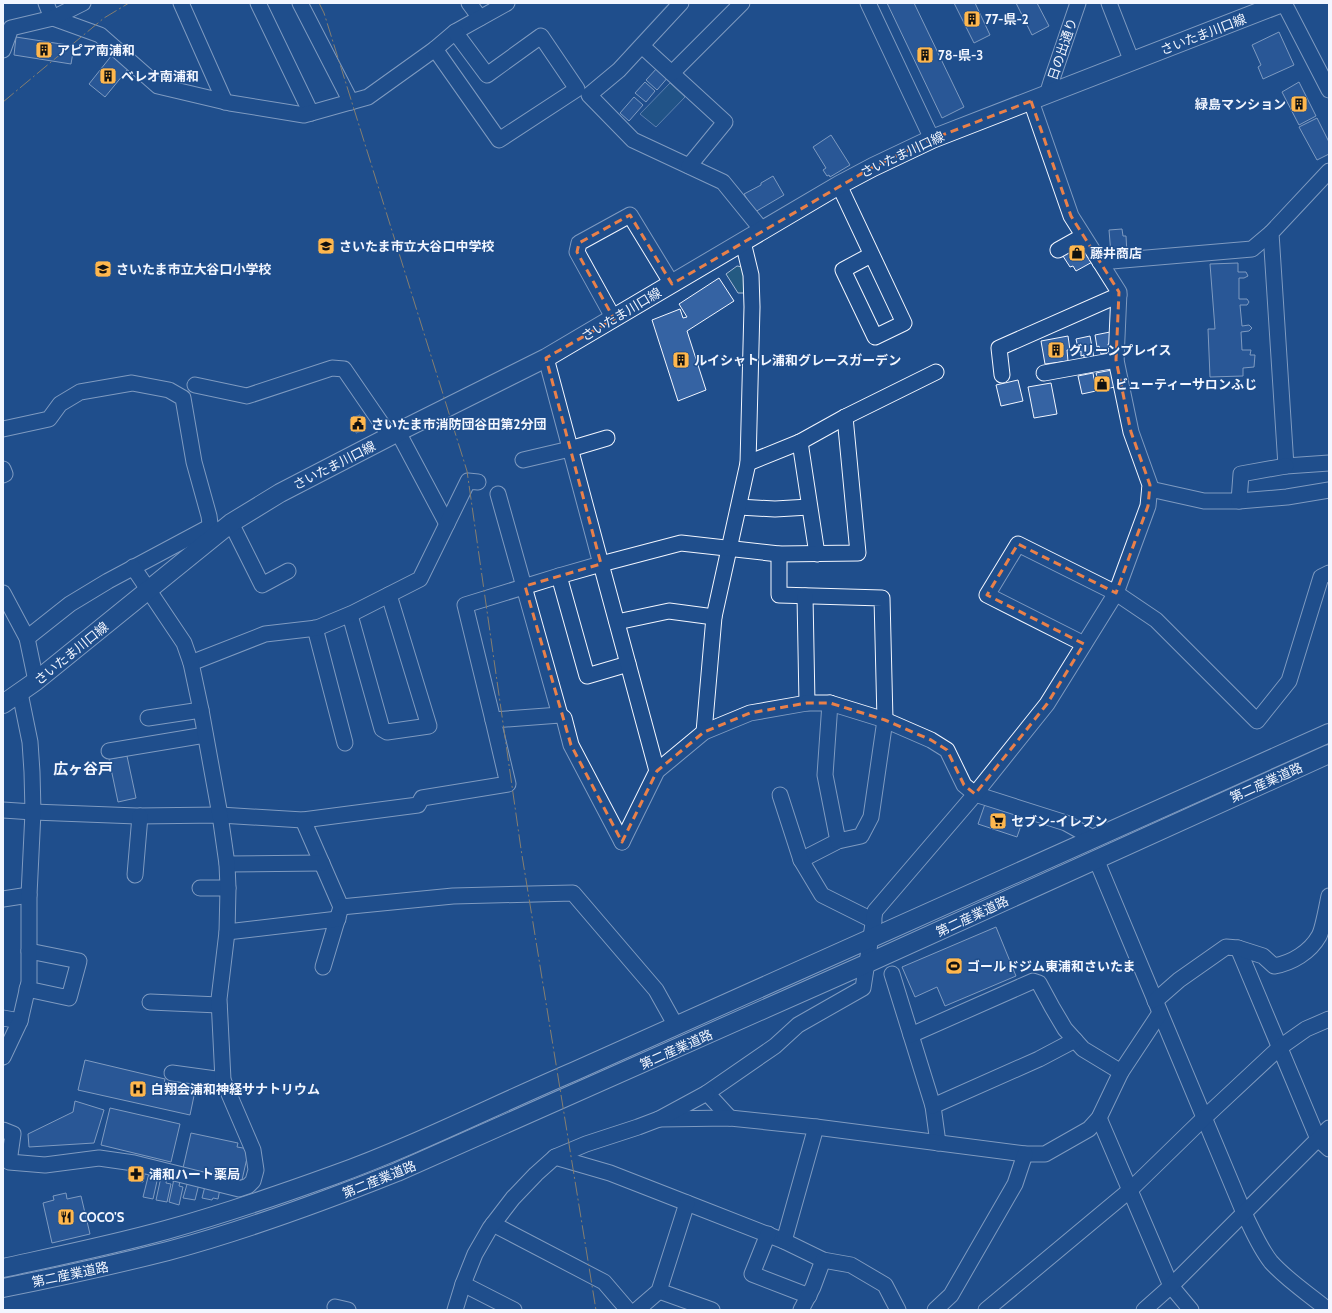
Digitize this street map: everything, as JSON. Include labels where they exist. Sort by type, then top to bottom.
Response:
[{"type":"main road","name":"さいたま川口線","points":[[3,704],[36,681],[149,590],[212,532],[231,523],[280,492],[546,358],[838,185],[932,139],[1277,4]]},
{"type":"main road","name":"第二産業道路","points":[[3,1268],[86,1250],[166,1230],[228,1212],[335,1175],[390,1153],[1329,733]]},
{"type":"main road","name":"第二産業道路","points":[[3,1288],[90,1270],[169,1250],[234,1232],[340,1195],[445,1152],[868,963],[1329,754]]},
{"type":"street","points":[[46,3],[52,18],[100,35],[158,86],[225,102],[304,115],[368,97],[435,50],[455,32],[507,3]]},
{"type":"street","points":[[3,50],[7,28],[52,18],[83,3]]},
{"type":"street","points":[[181,3],[225,102]]},
{"type":"street","points":[[258,3],[311,113]]},
{"type":"street","points":[[300,3],[351,102]]},
{"type":"street","points":[[469,3],[480,18]]},
{"type":"street","points":[[681,3],[619,70],[589,95],[633,140],[723,182],[762,230]]},
{"type":"street","points":[[672,73],[742,3]]},
{"type":"street","points":[[868,3],[932,139]]},
{"type":"street","name":"日の出通り","points":[[1047,95],[1078,3]]},
{"type":"street","points":[[1110,3],[1132,62]]},
{"type":"street","points":[[1277,4],[1329,90]]},
{"type":"street","points":[[435,50],[499,140],[577,90],[541,36],[486,75],[455,32]]},
{"type":"street","points":[[642,46],[725,122],[690,166]]},
{"type":"street","points":[[455,1310],[463,1284],[475,1254],[493,1224],[513,1198],[554,1157],[586,1144],[659,1119],[707,1093],[775,1046],[798,1025],[864,988],[875,911],[975,794],[1047,704],[1116,593],[1148,506],[1150,489],[1150,485],[1131,432],[1116,360],[1119,292],[1071,216],[1031,101]]},
{"type":"street","points":[[1100,262],[1252,249],[1271,233],[1329,171]]},
{"type":"street","points":[[838,185],[904,323],[875,337],[843,270],[871,255]]},
{"type":"street","points":[[614,319],[577,252],[579,243],[630,215],[672,284]]},
{"type":"street","points":[[1271,233],[1286,466]]},
{"type":"street","points":[[1058,250],[1083,236]]},
{"type":"street","points":[[704,732],[714,616],[748,463],[752,307],[751,275],[743,242]]},
{"type":"street","points":[[1002,375],[999,348],[1119,295]]},
{"type":"street","points":[[546,358],[657,771]]},
{"type":"street","points":[[1044,373],[1116,360]]},
{"type":"street","points":[[195,385],[247,396],[332,368],[344,369],[394,434],[447,524]]},
{"type":"street","points":[[748,463],[800,442],[845,417],[936,372]]},
{"type":"street","points":[[3,429],[49,419],[60,404],[80,392],[132,382],[169,390],[183,398],[194,462],[212,532],[133,567],[108,581],[70,604],[27,638]]},
{"type":"street","points":[[3,810],[140,816],[220,815],[303,820],[418,805],[422,798],[508,784],[465,605],[559,576],[681,543],[779,554],[858,553],[845,417]]},
{"type":"street","points":[[523,460],[570,449],[607,438]]},
{"type":"street","points":[[800,442],[817,554]]},
{"type":"street","points":[[1239,501],[1241,474],[1286,466],[1329,463]]},
{"type":"street","points":[[3,469],[5,474],[3,474]]},
{"type":"street","points":[[191,663],[265,634],[315,628],[350,615],[420,579],[468,481],[478,482]]},
{"type":"street","points":[[1150,489],[1204,501],[1239,501],[1287,497],[1329,490]]},
{"type":"street","points":[[498,494],[560,715],[564,718],[572,745],[622,842],[657,771],[704,732],[750,713],[807,704],[830,703],[885,720],[931,740],[946,750],[964,784],[975,794],[1066,823],[1093,838]]},
{"type":"street","points":[[739,507],[775,509],[809,507]]},
{"type":"street","points":[[231,523],[262,585],[288,571]]},
{"type":"street","points":[[1084,644],[987,595],[1018,544],[1116,593],[1156,620],[1257,721],[1289,681],[1321,577],[1329,573]]},
{"type":"street","points":[[779,554],[779,595],[882,598],[885,720],[871,817],[861,836],[838,841],[801,860]]},
{"type":"street","points":[[3,1130],[13,1134],[9,1162],[45,1165],[99,1158],[134,1163],[239,1188],[248,1186],[253,1181],[256,1170],[253,1150],[223,1080],[220,1005],[227,932],[227,864],[220,815],[201,710],[191,663],[184,643],[133,567]]},
{"type":"street","points":[[559,576],[587,676],[628,664]]},
{"type":"street","points":[[3,593],[27,638],[36,681]]},
{"type":"street","points":[[350,615],[382,729],[387,732],[429,726],[390,594]]},
{"type":"street","points":[[805,596],[807,704]]},
{"type":"street","points":[[617,622],[669,611],[714,616]]},
{"type":"street","points":[[315,628],[345,743]]},
{"type":"street","points":[[3,1057],[20,1021],[29,982],[29,895],[33,812],[32,772],[30,742],[20,693]]},
{"type":"street","points":[[830,703],[825,775],[838,841]]},
{"type":"street","points":[[148,718],[201,710]]},
{"type":"street","points":[[493,720],[560,715]]},
{"type":"street","points":[[109,751],[205,735]]},
{"type":"street","points":[[780,795],[801,860],[822,895],[874,920]]},
{"type":"street","points":[[135,875],[140,816]]},
{"type":"street","points":[[303,820],[322,863],[339,914],[323,967]]},
{"type":"street","points":[[1096,859],[1244,1213],[1257,1240],[1271,1261],[1296,1286],[1328,1310]]},
{"type":"street","points":[[227,864],[322,863]]},
{"type":"street","points":[[200,888],[228,888]]},
{"type":"street","points":[[227,932],[453,896],[573,893],[656,990],[676,1026]]},
{"type":"street","points":[[3,899],[29,895]]},
{"type":"street","points":[[659,1119],[730,1118],[816,1127],[1026,1154],[1046,1154],[1089,1128],[1099,1118],[1121,1072],[1158,1007],[1179,980],[1226,947],[1238,948],[1263,956],[1274,966],[1285,964],[1304,953],[1324,937],[1329,896]]},
{"type":"street","points":[[1238,948],[1318,1139],[1329,1149]]},
{"type":"street","points":[[27,990],[69,998],[80,961],[29,952]]},
{"type":"street","points":[[892,974],[933,1106],[938,1143]]},
{"type":"street","points":[[911,1035],[1033,981],[1039,983],[1062,1023],[1082,1049],[1121,1072]]},
{"type":"street","points":[[150,1002],[220,1005]]},
{"type":"street","points":[[3,1018],[20,1021]]},
{"type":"street","points":[[986,1310],[1130,1190],[1279,1048],[1306,1029],[1329,1019]]},
{"type":"street","points":[[933,1106],[1039,1059],[1075,1040]]},
{"type":"street","points":[[172,1073],[223,1080]]},
{"type":"street","points":[[707,1093],[730,1118]]},
{"type":"street","points":[[1099,1118],[1171,1286],[1191,1310]]},
{"type":"street","points":[[784,1241],[816,1127]]},
{"type":"street","points":[[1144,1310],[1171,1286],[1329,1128]]},
{"type":"street","points":[[935,1310],[951,1295],[1016,1184],[1026,1154]]},
{"type":"street","points":[[554,1157],[610,1174],[687,1202],[768,1234],[823,1260],[851,1265],[885,1285],[898,1310]]},
{"type":"street","points":[[637,1310],[659,1291],[687,1202]]},
{"type":"street","points":[[493,1224],[604,1282],[628,1310]]},
{"type":"street","points":[[768,1234],[752,1274],[809,1296]]},
{"type":"street","points":[[801,1310],[813,1287],[823,1260]]},
{"type":"street","points":[[463,1284],[514,1310]]},
{"type":"street","points":[[659,1291],[712,1310]]},
{"type":"highlighted area","points":[[1031,101],[1071,216],[1119,292],[1116,360],[1131,432],[1150,485],[1148,506],[1116,593],[1018,544],[987,595],[1084,644],[1047,704],[975,794],[964,785],[947,750],[931,740],[885,720],[830,703],[807,703],[750,713],[704,732],[657,771],[622,842],[571,745],[525,586],[601,564],[546,358],[614,319],[577,252],[579,243],[630,215],[672,284],[873,167],[932,139]]},
{"type":"shaded area","points":[[670,83],[685,97],[656,127],[640,114]]},
{"type":"shaded area","points":[[737,266],[743,267],[745,293],[738,293],[726,274]]},
{"type":"building","name":"78-県-3","points":[[887,3],[914,3],[964,107],[942,118]]},
{"type":"building","name":"77-県-2","points":[[954,3],[975,3],[990,35],[974,43]]},
{"type":"building","points":[[1016,3],[1037,3],[1049,26],[1032,35]]},
{"type":"building","points":[[1279,32],[1294,65],[1263,79],[1258,67],[1261,65],[1252,45]]},
{"type":"building","name":"アピア南浦和","points":[[16,37],[74,46],[71,64],[14,55]]},
{"type":"building","name":"ベレオ南浦和","points":[[112,55],[128,69],[105,97],[89,84]]},
{"type":"building","points":[[658,67],[669,76],[657,90],[646,80]]},
{"type":"building","points":[[645,82],[655,91],[646,102],[635,93]]},
{"type":"building","name":"緑島マンション","points":[[1299,82],[1316,116],[1299,125],[1282,92]]},
{"type":"building","points":[[634,97],[643,105],[629,121],[620,113]]},
{"type":"building","name":"緑島マンション","points":[[1317,118],[1329,142],[1329,154],[1317,160],[1299,127]]},
{"type":"building","points":[[831,135],[850,165],[830,177],[829,175],[827,176],[823,170],[826,168],[813,147]]},
{"type":"building","points":[[773,176],[784,195],[755,212],[744,194],[761,185],[761,183]]},
{"type":"building","points":[[1122,229],[1123,236],[1126,236],[1127,253],[1111,254],[1109,230]]},
{"type":"building","points":[[1082,241],[1094,261],[1076,271],[1073,266],[1070,267],[1061,253]]},
{"type":"building","points":[[1238,263],[1238,272],[1246,272],[1248,276],[1239,278],[1239,299],[1247,299],[1249,302],[1247,305],[1240,305],[1242,326],[1249,325],[1252,328],[1249,331],[1241,332],[1242,350],[1251,350],[1250,355],[1255,355],[1254,367],[1243,368],[1243,376],[1210,377],[1208,329],[1215,329],[1210,264]]},
{"type":"building","name":"ルイシャトレ浦和グレースガーデン","points":[[719,278],[734,301],[687,331],[706,390],[678,401],[652,320],[680,309],[683,318],[687,317],[679,304]]},
{"type":"building","points":[[1110,332],[1113,344],[1108,344],[1110,352],[1101,354],[1099,346],[1097,347],[1095,335]]},
{"type":"building","name":"グリーンプレイス","points":[[1068,336],[1070,350],[1067,350],[1068,361],[1045,364],[1041,341]]},
{"type":"building","points":[[1090,336],[1094,358],[1084,359],[1084,355],[1081,356],[1081,351],[1079,352],[1076,339]]},
{"type":"building","points":[[1112,370],[1115,387],[1100,390],[1096,373]]},
{"type":"building","points":[[1093,373],[1096,391],[1082,394],[1078,376]]},
{"type":"building","points":[[1018,380],[1023,401],[1001,406],[996,385]]},
{"type":"building","points":[[1051,383],[1057,414],[1034,418],[1028,387]]},
{"type":"building","points":[[360,415],[365,430],[356,433],[351,418]]},
{"type":"building","points":[[127,756],[136,798],[118,802],[109,759]]},
{"type":"building","points":[[985,804],[1024,817],[1017,837],[978,824]]},
{"type":"building","points":[[996,927],[1016,976],[945,1006],[937,987],[915,997],[902,967]]},
{"type":"building","points":[[85,1060],[165,1079],[164,1084],[195,1091],[190,1115],[78,1090]]},
{"type":"building","points":[[75,1101],[104,1110],[94,1143],[29,1147],[28,1134],[73,1112]]},
{"type":"building","points":[[110,1108],[180,1124],[171,1162],[101,1145]]},
{"type":"building","points":[[191,1133],[238,1143],[237,1147],[249,1149],[242,1180],[183,1168]]},
{"type":"building","points":[[131,1167],[146,1170],[143,1182],[128,1179]]},
{"type":"building","points":[[149,1173],[154,1174],[153,1180],[157,1181],[153,1199],[143,1197]]},
{"type":"building","points":[[161,1177],[167,1178],[166,1183],[171,1184],[167,1202],[156,1200]]},
{"type":"building","points":[[174,1179],[180,1181],[179,1186],[183,1187],[179,1205],[169,1202]]},
{"type":"building","points":[[188,1181],[199,1184],[195,1200],[183,1198]]},
{"type":"building","points":[[205,1186],[220,1189],[218,1199],[213,1198],[212,1200],[202,1198]]},
{"type":"building","points":[[66,1193],[67,1199],[81,1196],[90,1234],[52,1243],[43,1203],[54,1200],[53,1196]]},
{"type":"waterway","points":[[628,50],[671,3]]},
{"type":"power","points":[[3,102],[104,18],[129,3]]},
{"type":"power","points":[[319,3],[324,13],[467,471],[521,849],[596,1310]]},
{"type":"place","name":"77-県-2","points":[[972,19]]},
{"type":"place","name":"アピア南浦和","points":[[44,50]]},
{"type":"place","name":"78-県-3","points":[[925,55]]},
{"type":"place","name":"ベレオ南浦和","points":[[108,76]]},
{"type":"place","name":"緑島マンション","points":[[1299,104]]},
{"type":"place","name":"さいたま市立大谷口中学校","points":[[326,246]]},
{"type":"place","name":"藤井商店","points":[[1077,253]]},
{"type":"place","name":"さいたま市立大谷口小学校","points":[[103,269]]},
{"type":"place","name":"グリーンプレイス","points":[[1056,350]]},
{"type":"place","name":"ルイシャトレ浦和グレースガーデン","points":[[681,360]]},
{"type":"place","name":"ビューティーサロンふじ","points":[[1102,384]]},
{"type":"place","name":"さいたま市消防団谷田第2分団","points":[[358,424]]},
{"type":"place","name":"セブン-イレブン","points":[[998,821]]},
{"type":"place","name":"ゴールドジム東浦和さいたま","points":[[954,966]]},
{"type":"place","name":"白翔会浦和神経サナトリウム","points":[[138,1089]]},
{"type":"place","name":"浦和ハート薬局","points":[[136,1174]]},
{"type":"place","name":"COCO'S","points":[[66,1217]]},
{"type":"district","name":"広ヶ谷戸","points":[[83,769]]}]
